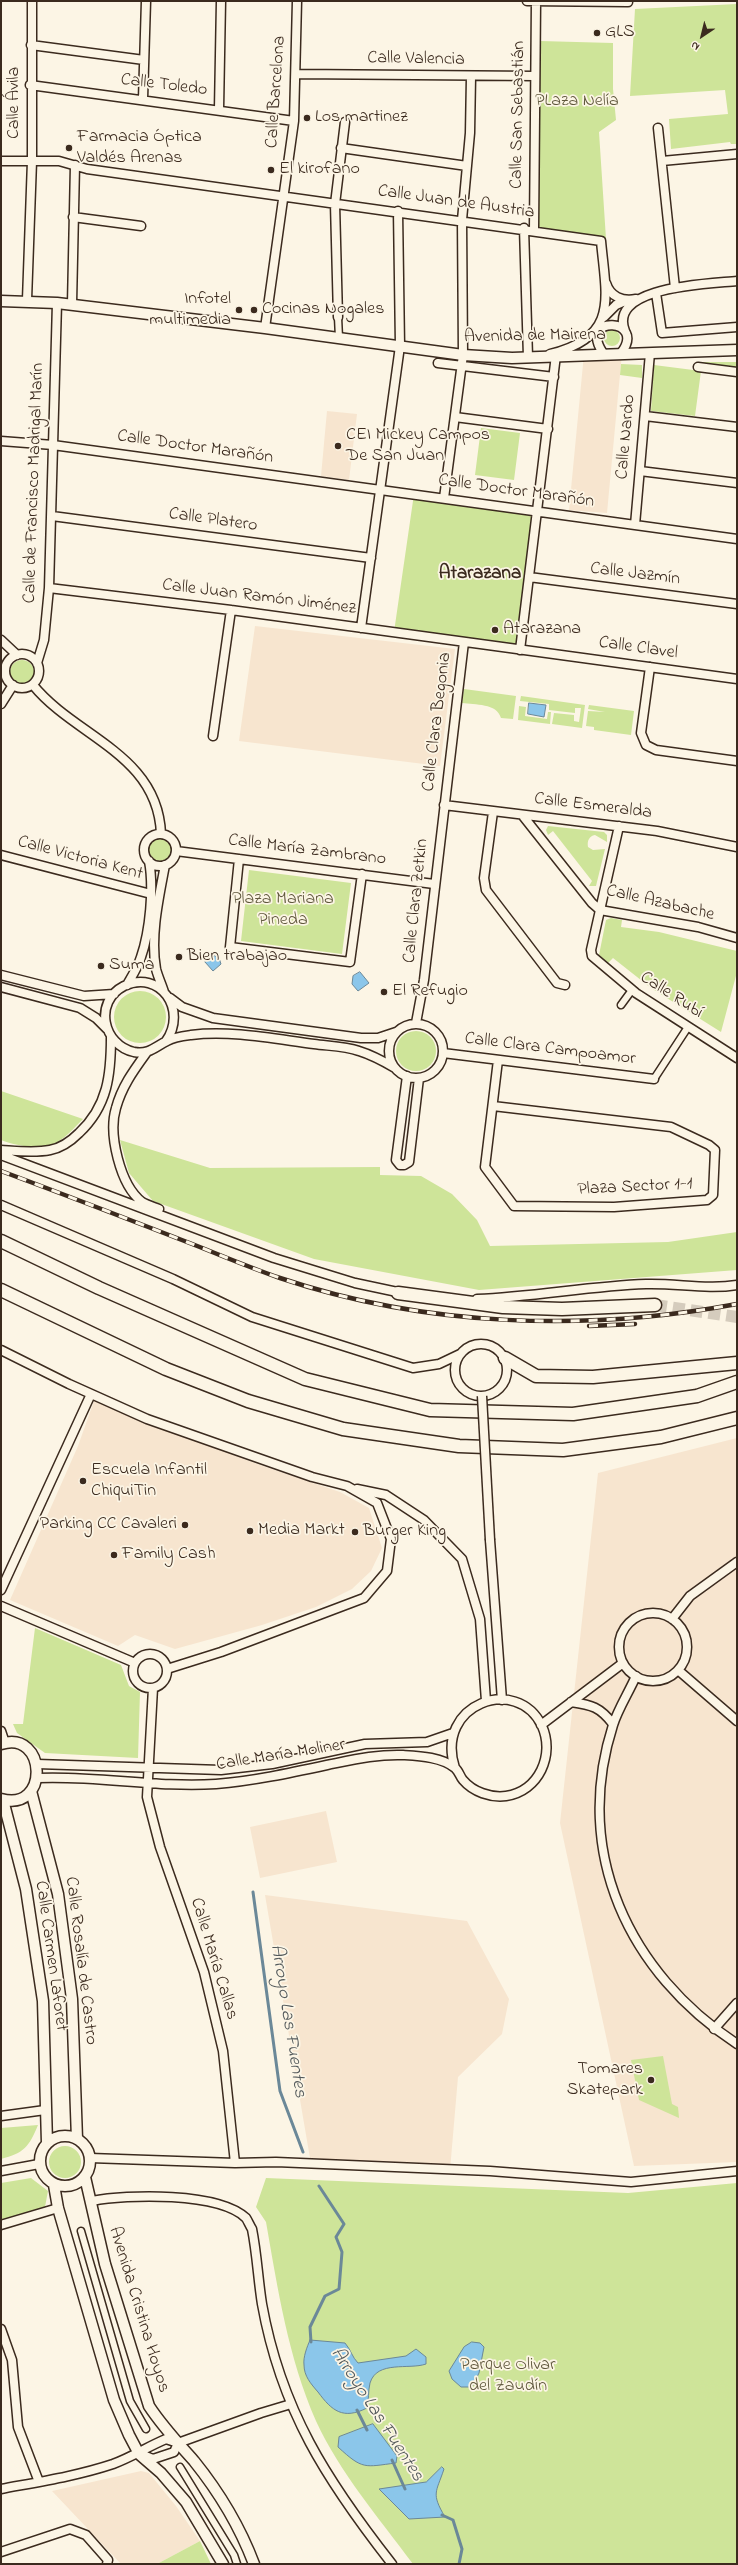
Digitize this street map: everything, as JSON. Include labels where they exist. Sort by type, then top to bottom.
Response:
[{"type":"main road","points":[[1,1241],[99,1288],[305,1379],[430,1410],[574,1414],[697,1396],[737,1382]]},
{"type":"main road","points":[[1,1290],[180,1374],[248,1401],[343,1429],[459,1446],[564,1450],[660,1437],[737,1418]]},
{"type":"main road","points":[[398,1293],[503,1307],[562,1309],[655,1305]]},
{"type":"main road","points":[[1,1295],[42,1309]]},
{"type":"main road","points":[[505,1358],[536,1376],[593,1377],[737,1362]]},
{"type":"street","name":"Calle Ávila","points":[[26,300],[32,161],[30,85],[32,1]]},
{"type":"street","points":[[142,99],[146,1]]},
{"type":"street","points":[[219,109],[221,1]]},
{"type":"street","name":"Calle Barcelona","points":[[265,328],[294,121],[297,1]]},
{"type":"street","points":[[527,1],[628,2]]},
{"type":"street","name":"Calle San Sebastián","points":[[534,230],[536,1]]},
{"type":"street","points":[[32,45],[144,60]]},
{"type":"street","name":"Calle Valencia","points":[[296,74],[535,76]]},
{"type":"street","points":[[444,498],[462,361],[462,220],[467,166],[471,76]]},
{"type":"street","name":"Calle Toledo","points":[[30,85],[219,109],[294,121]]},
{"type":"street","points":[[338,338],[335,204],[345,122]]},
{"type":"street","points":[[658,128],[675,288]]},
{"type":"street","points":[[341,148],[467,166]]},
{"type":"street","points":[[662,161],[737,154]]},
{"type":"street","name":"Calle Juan de Austria","points":[[1,161],[59,161],[74,165],[335,204],[524,228],[601,240],[606,305],[598,335]]},
{"type":"street","points":[[72,304],[74,165]]},
{"type":"street","points":[[361,628],[400,346],[398,211]]},
{"type":"street","points":[[74,217],[141,226]]},
{"type":"street","points":[[524,228],[528,357]]},
{"type":"street","points":[[604,278],[610,292],[618,304],[625,331],[627,342],[621,353]]},
{"type":"street","points":[[543,356],[578,344],[594,332],[618,304],[627,300],[675,288],[737,281]]},
{"type":"street","points":[[610,292],[617,297],[627,300]]},
{"type":"street","points":[[656,293],[662,333],[737,327]]},
{"type":"street","points":[[622,318],[628,306],[643,297]]},
{"type":"street","name":"Avenida de Mairena","points":[[1,301],[26,300],[72,304],[265,328],[400,346],[462,361],[603,353],[737,350]]},
{"type":"street","name":"Calle de Francisco Madrigal Marín","points":[[37,662],[44,640],[49,588],[57,303]]},
{"type":"street","points":[[603,353],[597,342],[598,335],[602,329],[608,325],[619,326],[625,331]]},
{"type":"street","name":"Calle Nardo","points":[[635,525],[650,353]]},
{"type":"street","points":[[520,650],[556,355]]},
{"type":"street","points":[[438,363],[462,361],[554,377]]},
{"type":"street","points":[[698,367],[737,372]]},
{"type":"street","points":[[645,416],[737,427]]},
{"type":"street","points":[[455,417],[548,428]]},
{"type":"street","name":"Calle Doctor Marañón","points":[[1,441],[53,445],[737,539]]},
{"type":"street","points":[[640,471],[737,483]]},
{"type":"street","name":"Calle Platero","points":[[52,516],[370,558]]},
{"type":"street","name":"Calle Jazmín","points":[[529,577],[737,604]]},
{"type":"street","name":"Calle Juan Ramón Jiménez","points":[[49,588],[231,610],[464,642]]},
{"type":"street","points":[[213,736],[231,610]]},
{"type":"street","points":[[1,640],[17,656]]},
{"type":"street","name":"Calle Clavel","points":[[464,642],[737,679]]},
{"type":"street","name":"Calle Clara Begonia","points":[[444,805],[464,642]]},
{"type":"street","points":[[17,656],[30,656],[37,662],[38,677],[33,685],[23,688],[13,685],[7,679],[3,669],[9,661],[17,656]]},
{"type":"street","points":[[650,667],[641,733],[646,745],[656,750],[737,761]]},
{"type":"street","points":[[1,704],[13,685]]},
{"type":"street","points":[[33,685],[44,699],[116,752],[137,772],[158,812],[161,834]]},
{"type":"street","name":"Calle Esmeralda","points":[[444,805],[523,816],[619,826],[674,834],[737,847]]},
{"type":"street","name":"Calle Clara Zetkin","points":[[416,1023],[424,980],[444,805]]},
{"type":"street","points":[[493,812],[484,878],[486,890],[556,983],[565,985]]},
{"type":"street","name":"Calle Azabache","points":[[523,816],[600,910],[698,927],[737,938]]},
{"type":"street","points":[[600,910],[619,826]]},
{"type":"street","points":[[166,865],[156,865],[149,861],[144,853],[145,843],[151,836],[161,834],[172,839],[176,851],[173,859],[166,865],[160,896],[155,948],[156,969],[175,1020],[166,1041]]},
{"type":"street","name":"Calle María Zambrano","points":[[176,851],[434,884]]},
{"type":"street","name":"Calle Victoria Kent","points":[[1,855],[151,894]]},
{"type":"street","points":[[239,859],[230,947],[350,962],[362,874]]},
{"type":"street","points":[[1,1150],[51,1150],[72,1139],[85,1127],[104,1099],[111,1070],[107,1007],[114,994],[127,985],[141,958],[151,894],[149,861]]},
{"type":"street","name":"Calle Rubí","points":[[600,910],[591,950],[592,956],[632,990],[737,1058]]},
{"type":"street","points":[[1,975],[84,996],[114,994]]},
{"type":"street","points":[[127,985],[147,983],[182,1007],[213,1018],[361,1038],[378,1038],[396,1032]]},
{"type":"street","points":[[1,987],[80,1008],[96,1018],[127,1050],[147,1052]]},
{"type":"street","points":[[621,1006],[632,990]]},
{"type":"street","points":[[263,1254],[142,1202],[133,1191],[116,1153],[114,1131],[116,1109],[130,1075],[147,1052],[166,1041],[205,1034],[262,1037],[358,1050],[407,1076],[419,1078],[435,1070],[443,1053],[439,1036],[425,1025],[416,1023],[402,1027],[391,1038],[389,1053],[394,1068]]},
{"type":"street","points":[[654,1079],[688,1027]]},
{"type":"street","name":"Calle Clara Campoamor","points":[[443,1053],[654,1079]]},
{"type":"street","name":"Plaza Sector 1-1","points":[[493,1106],[671,1127],[709,1145],[715,1150],[713,1195],[707,1200],[614,1207],[514,1206],[485,1167],[498,1060]]},
{"type":"street","points":[[407,1076],[396,1160],[400,1165],[410,1162],[419,1078]]},
{"type":"street","points":[[1,1155],[263,1254],[335,1277],[398,1293],[470,1300],[513,1298],[589,1287],[648,1284],[718,1288],[737,1284]]},
{"type":"street","points":[[1,1205],[173,1279],[252,1317],[413,1368],[439,1364],[460,1354],[472,1345],[487,1344],[500,1352],[505,1358],[507,1375],[504,1383],[490,1394],[482,1396],[466,1391],[456,1378],[456,1362],[460,1354]]},
{"type":"street","points":[[1,1350],[91,1394],[147,1419],[203,1440],[312,1477],[386,1496],[424,1520],[462,1559],[480,1619],[486,1701]]},
{"type":"street","points":[[1,1590],[91,1394]]},
{"type":"street","points":[[482,1396],[490,1540],[502,1700]]},
{"type":"street","points":[[167,1669],[221,1652],[364,1598],[387,1571],[391,1539],[377,1503],[347,1486]]},
{"type":"street","points":[[672,1619],[690,1596],[737,1562]]},
{"type":"street","points":[[1,1606],[134,1663]]},
{"type":"street","points":[[653,1613],[672,1619],[683,1631],[686,1643],[686,1655],[678,1670],[658,1680],[636,1676],[623,1663],[619,1644],[622,1634],[634,1619],[653,1613]]},
{"type":"street","points":[[143,1655],[156,1655],[165,1663],[167,1669],[164,1681],[153,1688],[147,1688],[136,1682],[133,1675],[134,1663],[143,1655]]},
{"type":"street","points":[[541,1725],[623,1663]]},
{"type":"street","points":[[678,1670],[736,1718]]},
{"type":"street","points":[[636,1676],[613,1724],[601,1774],[598,1811],[601,1842],[612,1892],[637,1944],[670,1988],[714,2029],[737,2044]]},
{"type":"street","name":"Calle María Callas","points":[[153,1688],[147,1797],[160,1846],[204,1972],[223,2051],[235,2163]]},
{"type":"street","points":[[502,1700],[518,1704],[527,1709],[541,1725],[547,1740],[547,1755],[542,1770],[533,1782],[521,1791],[506,1796],[491,1796],[476,1790],[464,1781],[455,1768],[452,1757],[453,1733],[460,1719],[468,1712],[486,1701],[502,1700]]},
{"type":"street","points":[[571,1702],[592,1705],[606,1716],[613,1724]]},
{"type":"street","points":[[1,1731],[3,1744],[13,1743],[24,1747],[33,1756],[37,1764],[37,1778],[30,1791],[18,1799],[2,1799]]},
{"type":"street","name":"Calle María Moliner","points":[[37,1764],[221,1770],[257,1766],[365,1744],[427,1742],[453,1733]]},
{"type":"street","name":"Calle María Moliner","points":[[37,1778],[213,1784],[241,1781],[364,1758],[400,1755],[426,1757],[443,1762],[455,1768]]},
{"type":"street","name":"Calle Rosalía de Castro","points":[[30,1791],[58,1894],[72,1999],[76,2139]]},
{"type":"street","name":"Calle Carmen Laforet","points":[[2,1799],[26,1889],[43,2001],[47,2142]]},
{"type":"street","points":[[714,2029],[737,2003]]},
{"type":"street","points":[[1,2116],[45,2110]]},
{"type":"street","points":[[64,2136],[76,2139],[84,2144],[90,2158],[90,2166],[85,2177],[75,2185],[65,2187],[54,2185],[43,2174],[39,2164],[41,2151],[47,2142],[64,2136]]},
{"type":"street","points":[[90,2158],[235,2163],[276,2162],[490,2171],[631,2182],[737,2171]]},
{"type":"street","points":[[1,2171],[39,2164]]},
{"type":"street","name":"Avenida Cristina Hoyos","points":[[85,2177],[92,2201],[95,2227],[105,2264],[141,2385],[150,2406],[161,2424],[178,2443],[228,2510],[254,2564]]},
{"type":"street","points":[[54,2185],[58,2208],[114,2400],[139,2454],[161,2473],[186,2502],[223,2564]]},
{"type":"street","points":[[92,2201],[118,2196],[163,2196],[207,2202],[234,2211],[246,2218],[252,2229],[264,2312],[279,2372],[291,2404],[314,2453],[336,2489],[392,2564]]},
{"type":"street","points":[[1,2225],[58,2208]]},
{"type":"street","points":[[81,2231],[130,2401],[146,2429]]},
{"type":"street","points":[[1,2329],[12,2360],[18,2427],[27,2455],[39,2482]]},
{"type":"street","points":[[1,2489],[86,2472],[139,2454],[147,2447],[166,2439],[178,2443],[261,2413],[291,2404]]},
{"type":"street","points":[[139,2454],[153,2459],[174,2452],[178,2443]]},
{"type":"street","points":[[180,2467],[237,2564]]},
{"type":"street","points":[[1,2552],[70,2529],[86,2535],[108,2560],[107,2564]]},
{"type":"shaded area","points":[[622,353],[607,513],[569,510],[584,354]]},
{"type":"shaded area","name":"CEI Mickey Campos De San Juan","points":[[327,411],[357,414],[349,480],[321,476]]},
{"type":"shaded area","points":[[255,626],[455,649],[440,766],[239,741]]},
{"type":"shaded area","points":[[94,1401],[260,1465],[340,1492],[369,1508],[382,1548],[371,1571],[352,1589],[316,1607],[262,1625],[175,1649],[135,1635],[118,1646],[10,1600],[78,1446]]},
{"type":"shaded area","points":[[737,1438],[737,2162],[634,2166],[560,1823],[598,1473]]},
{"type":"shaded area","points":[[326,1811],[337,1862],[260,1878],[250,1827]]},
{"type":"shaded area","points":[[265,1895],[467,1921],[509,1999],[502,2034],[458,2077],[450,2170],[311,2164]]},
{"type":"shaded area","points":[[141,2471],[149,2473],[176,2506],[200,2541],[157,2564],[121,2564],[52,2491]]},
{"type":"green space","points":[[737,4],[737,144],[731,144],[730,142],[671,149],[669,119],[728,114],[725,90],[630,96],[635,9]]},
{"type":"green space","name":"PLaza Nelía","points":[[540,41],[613,43],[613,89],[616,120],[599,132],[606,239],[538,227]]},
{"type":"green space","points":[[609,330],[615,330],[620,335],[618,344],[615,346],[609,346],[604,341],[604,335]]},
{"type":"green space","points":[[698,362],[737,362],[737,368],[698,364]]},
{"type":"green space","points":[[621,364],[642,365],[642,378],[620,375]]},
{"type":"green space","points":[[654,365],[701,371],[695,416],[651,411]]},
{"type":"green space","points":[[481,428],[520,433],[514,480],[475,475]]},
{"type":"green space","points":[[414,494],[537,511],[520,650],[394,632]]},
{"type":"green space","points":[[22,660],[30,664],[34,672],[30,680],[22,684],[14,680],[10,672],[14,664]]},
{"type":"green space","points":[[464,689],[516,696],[513,719],[501,718],[499,713],[490,707],[462,703]]},
{"type":"green space","points":[[521,696],[585,705],[582,728],[552,724],[554,713],[574,715],[574,721],[579,722],[581,708],[575,708],[575,713],[549,710],[549,704],[520,701]]},
{"type":"green space","points":[[589,705],[634,711],[631,735],[594,730],[594,727],[586,726],[588,711],[605,712],[588,709]]},
{"type":"green space","points":[[519,706],[526,707],[525,716],[547,719],[548,712],[551,712],[550,724],[518,720]]},
{"type":"green space","points":[[548,826],[604,832],[607,835],[607,842],[595,835],[591,836],[588,841],[588,847],[593,850],[605,849],[596,886],[589,886],[592,881],[553,831],[548,835],[546,830]]},
{"type":"green space","points":[[156,839],[164,839],[171,846],[171,854],[164,861],[156,861],[149,854],[149,846]]},
{"type":"green space","name":"Plaza Mariana Pineda","points":[[249,870],[351,883],[342,954],[241,941]]},
{"type":"green space","points":[[611,918],[622,920],[621,927],[659,932],[737,951],[737,972],[721,1032],[651,988],[613,958],[608,963],[599,955],[606,920]]},
{"type":"green space","points":[[135,991],[145,991],[159,998],[166,1012],[166,1022],[159,1036],[145,1043],[135,1043],[125,1039],[118,1032],[114,1022],[114,1012],[118,1002],[125,995]]},
{"type":"green space","points":[[416,1031],[424,1033],[430,1037],[434,1043],[436,1051],[434,1059],[430,1065],[424,1069],[416,1071],[408,1069],[402,1065],[398,1059],[396,1051],[398,1043],[402,1037],[408,1033]]},
{"type":"green space","points":[[1,1091],[83,1119],[64,1137],[51,1145],[33,1147],[6,1142],[1,1140]]},
{"type":"green space","points":[[120,1140],[210,1168],[380,1167],[380,1175],[421,1176],[452,1194],[477,1220],[490,1246],[668,1242],[737,1232],[737,1270],[479,1290],[314,1259],[153,1201],[129,1173]]},
{"type":"green space","points":[[35,1628],[121,1665],[129,1686],[140,1692],[138,1758],[45,1753],[17,1733],[13,1724],[23,1724]]},
{"type":"green space","name":"Tomares Skatepark","points":[[663,2056],[672,2104],[678,2107],[679,2118],[639,2100],[631,2060]]},
{"type":"green space","points":[[38,2125],[32,2139],[25,2148],[9,2157],[1,2159],[1,2128]]},
{"type":"green space","points":[[62,2146],[68,2146],[78,2153],[81,2162],[80,2168],[74,2175],[68,2178],[62,2178],[52,2171],[49,2165],[49,2159],[56,2149]]},
{"type":"green space","points":[[31,2178],[48,2191],[45,2207],[1,2220],[1,2183]]},
{"type":"green space","name":"Parque Olivar del Zaudín","points":[[266,2178],[628,2193],[737,2183],[737,2564],[413,2564],[336,2459],[316,2421],[306,2397],[285,2323],[266,2222],[256,2207]]},
{"type":"green space","points":[[200,2541],[211,2564],[157,2564]]},
{"type":"water","points":[[529,703],[546,705],[544,717],[528,714]]},
{"type":"water","points":[[215,956],[219,958],[221,964],[213,971],[205,962]]},
{"type":"water","points":[[360,972],[369,983],[358,991],[352,984],[353,976]]},
{"type":"water","points":[[310,2340],[345,2343],[358,2363],[406,2356],[416,2349],[426,2357],[426,2364],[419,2366],[386,2368],[379,2371],[370,2383],[367,2408],[359,2412],[339,2412],[328,2404],[308,2380],[304,2369],[304,2359]]},
{"type":"water","points":[[472,2342],[480,2343],[484,2347],[479,2373],[472,2387],[461,2387],[452,2379],[449,2371],[464,2347]]},
{"type":"water","points":[[373,2424],[397,2456],[396,2463],[370,2466],[364,2465],[353,2460],[338,2447],[339,2437]]},
{"type":"water","points":[[442,2467],[444,2469],[437,2488],[436,2498],[445,2517],[409,2519],[379,2489],[426,2482]]},
{"type":"waterway","name":"Arroyo Las Fuentes","points":[[253,1892],[280,2091],[303,2152]]},
{"type":"waterway","name":"Arroyo Las Fuentes","points":[[311,2342],[310,2327],[325,2296],[339,2289],[342,2252],[336,2237],[344,2224],[319,2186]]},
{"type":"waterway","name":"Arroyo Las Fuentes","points":[[357,2410],[367,2430]]},
{"type":"waterway","name":"Arroyo Las Fuentes","points":[[392,2460],[405,2489]]},
{"type":"waterway","name":"Arroyo Las Fuentes","points":[[442,2515],[453,2520],[462,2549],[459,2564]]},
{"type":"tunnel","points":[[655,1305],[737,1317]]},
{"type":"railway","points":[[1,1171],[280,1278],[335,1294],[392,1307],[449,1315],[507,1320],[565,1321],[622,1319],[680,1313],[737,1304]]},
{"type":"railway","points":[[589,1326],[635,1324]]},
{"type":"place","name":"GLS","points":[[597,33]]},
{"type":"place","name":"Los martinez","points":[[307,118]]},
{"type":"place","name":"Farmacia Óptica Valdés Arenas","points":[[69,148]]},
{"type":"place","name":"El kirofano","points":[[271,170]]},
{"type":"place","name":"Infotel multimedia","points":[[239,310]]},
{"type":"place","name":"Cocinas Nogales","points":[[254,310]]},
{"type":"place","name":"CEI Mickey Campos De San Juan","points":[[338,446]]},
{"type":"place","name":"Atarazana","points":[[495,630]]},
{"type":"place","name":"Bien trabajao","points":[[179,957]]},
{"type":"place","name":"Suma","points":[[101,966]]},
{"type":"place","name":"El Refugio","points":[[384,992]]},
{"type":"place","name":"Escuela Infantil ChiquiTin","points":[[83,1481]]},
{"type":"place","name":"Parking CC Cavaleri","points":[[185,1525]]},
{"type":"place","name":"Media Markt","points":[[250,1531]]},
{"type":"place","name":"Burger King","points":[[355,1532]]},
{"type":"place","name":"Family Cash","points":[[114,1555]]},
{"type":"place","name":"Tomares Skatepark","points":[[651,2080]]},
{"type":"district","name":"Atarazana","points":[[480,575]]}]
